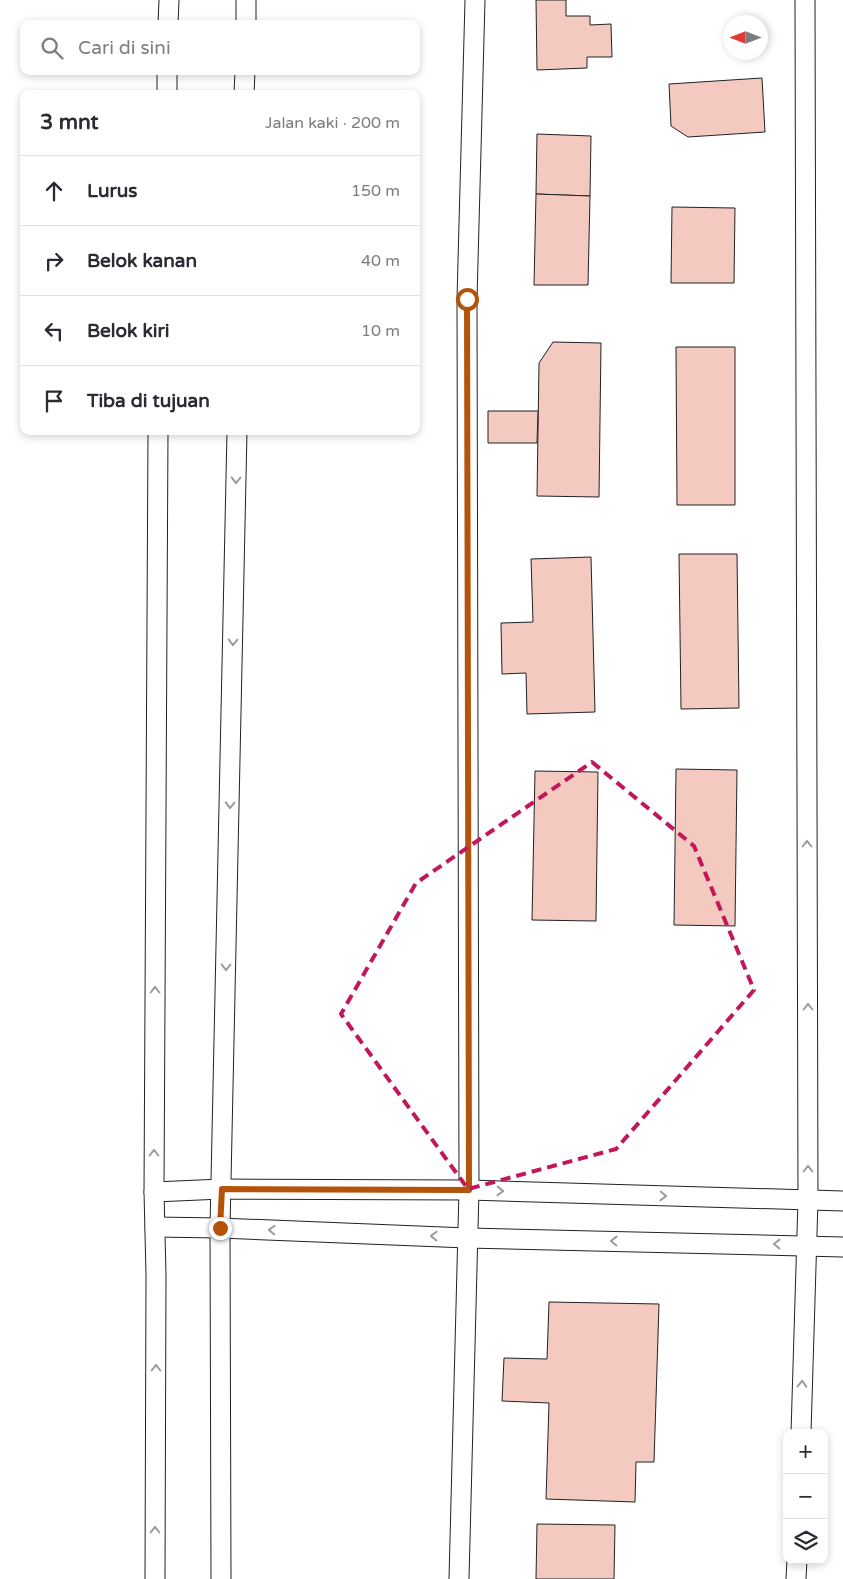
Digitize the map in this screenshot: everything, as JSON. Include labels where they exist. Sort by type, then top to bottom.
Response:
[{"type":"lane","points":[[168,20],[169,0]]},
{"type":"lane","points":[[246,0],[246,20]]},
{"type":"lane","points":[[459,1579],[469,1190],[467,299],[476,0]]},
{"type":"lane","points":[[801,1429],[808,1200],[805,0]]},
{"type":"lane","points":[[166,90],[167,75]]},
{"type":"lane","points":[[244,90],[245,75]]},
{"type":"lane","points":[[155,1579],[154,1192],[158,435]]},
{"type":"lane","points":[[221,1579],[220,1228],[237,435]]},
{"type":"lane","points":[[154,1192],[222,1189],[469,1190],[843,1201]]},
{"type":"lane","points":[[155,1228],[220,1228],[467,1238],[843,1247]]},
{"type":"lane","points":[[796,1579],[797,1564]]},
{"type":"highlighted area","points":[[592,762],[694,846],[754,990],[616,1149],[468,1189],[341,1014],[416,883]]},
{"type":"building","points":[[536,0],[566,0],[566,16],[590,16],[590,25],[611,24],[612,57],[587,57],[587,68],[537,70]]},
{"type":"building","points":[[762,78],[765,132],[688,137],[671,126],[669,84]]},
{"type":"building","points":[[537,134],[591,136],[590,196],[536,194]]},
{"type":"building","points":[[536,194],[590,196],[588,285],[534,285]]},
{"type":"building","points":[[672,207],[735,208],[734,283],[671,283]]},
{"type":"building","points":[[553,342],[601,343],[599,497],[537,496],[539,363]]},
{"type":"building","points":[[676,347],[735,347],[735,505],[677,505]]},
{"type":"building","points":[[488,411],[538,411],[537,443],[488,443]]},
{"type":"building","points":[[679,554],[737,554],[739,708],[681,709]]},
{"type":"building","points":[[591,557],[595,712],[527,714],[526,673],[502,674],[501,623],[533,622],[531,559]]},
{"type":"building","points":[[676,769],[737,770],[735,926],[674,925]]},
{"type":"building","points":[[535,771],[598,772],[596,921],[532,920]]},
{"type":"building","points":[[549,1302],[659,1304],[654,1462],[636,1462],[635,1502],[546,1499],[549,1403],[502,1401],[504,1358],[547,1359]]},
{"type":"building","points":[[537,1524],[615,1525],[614,1579],[536,1579]]},
{"type":"route","points":[[220,1228],[222,1189],[469,1190],[467,299]]}]
